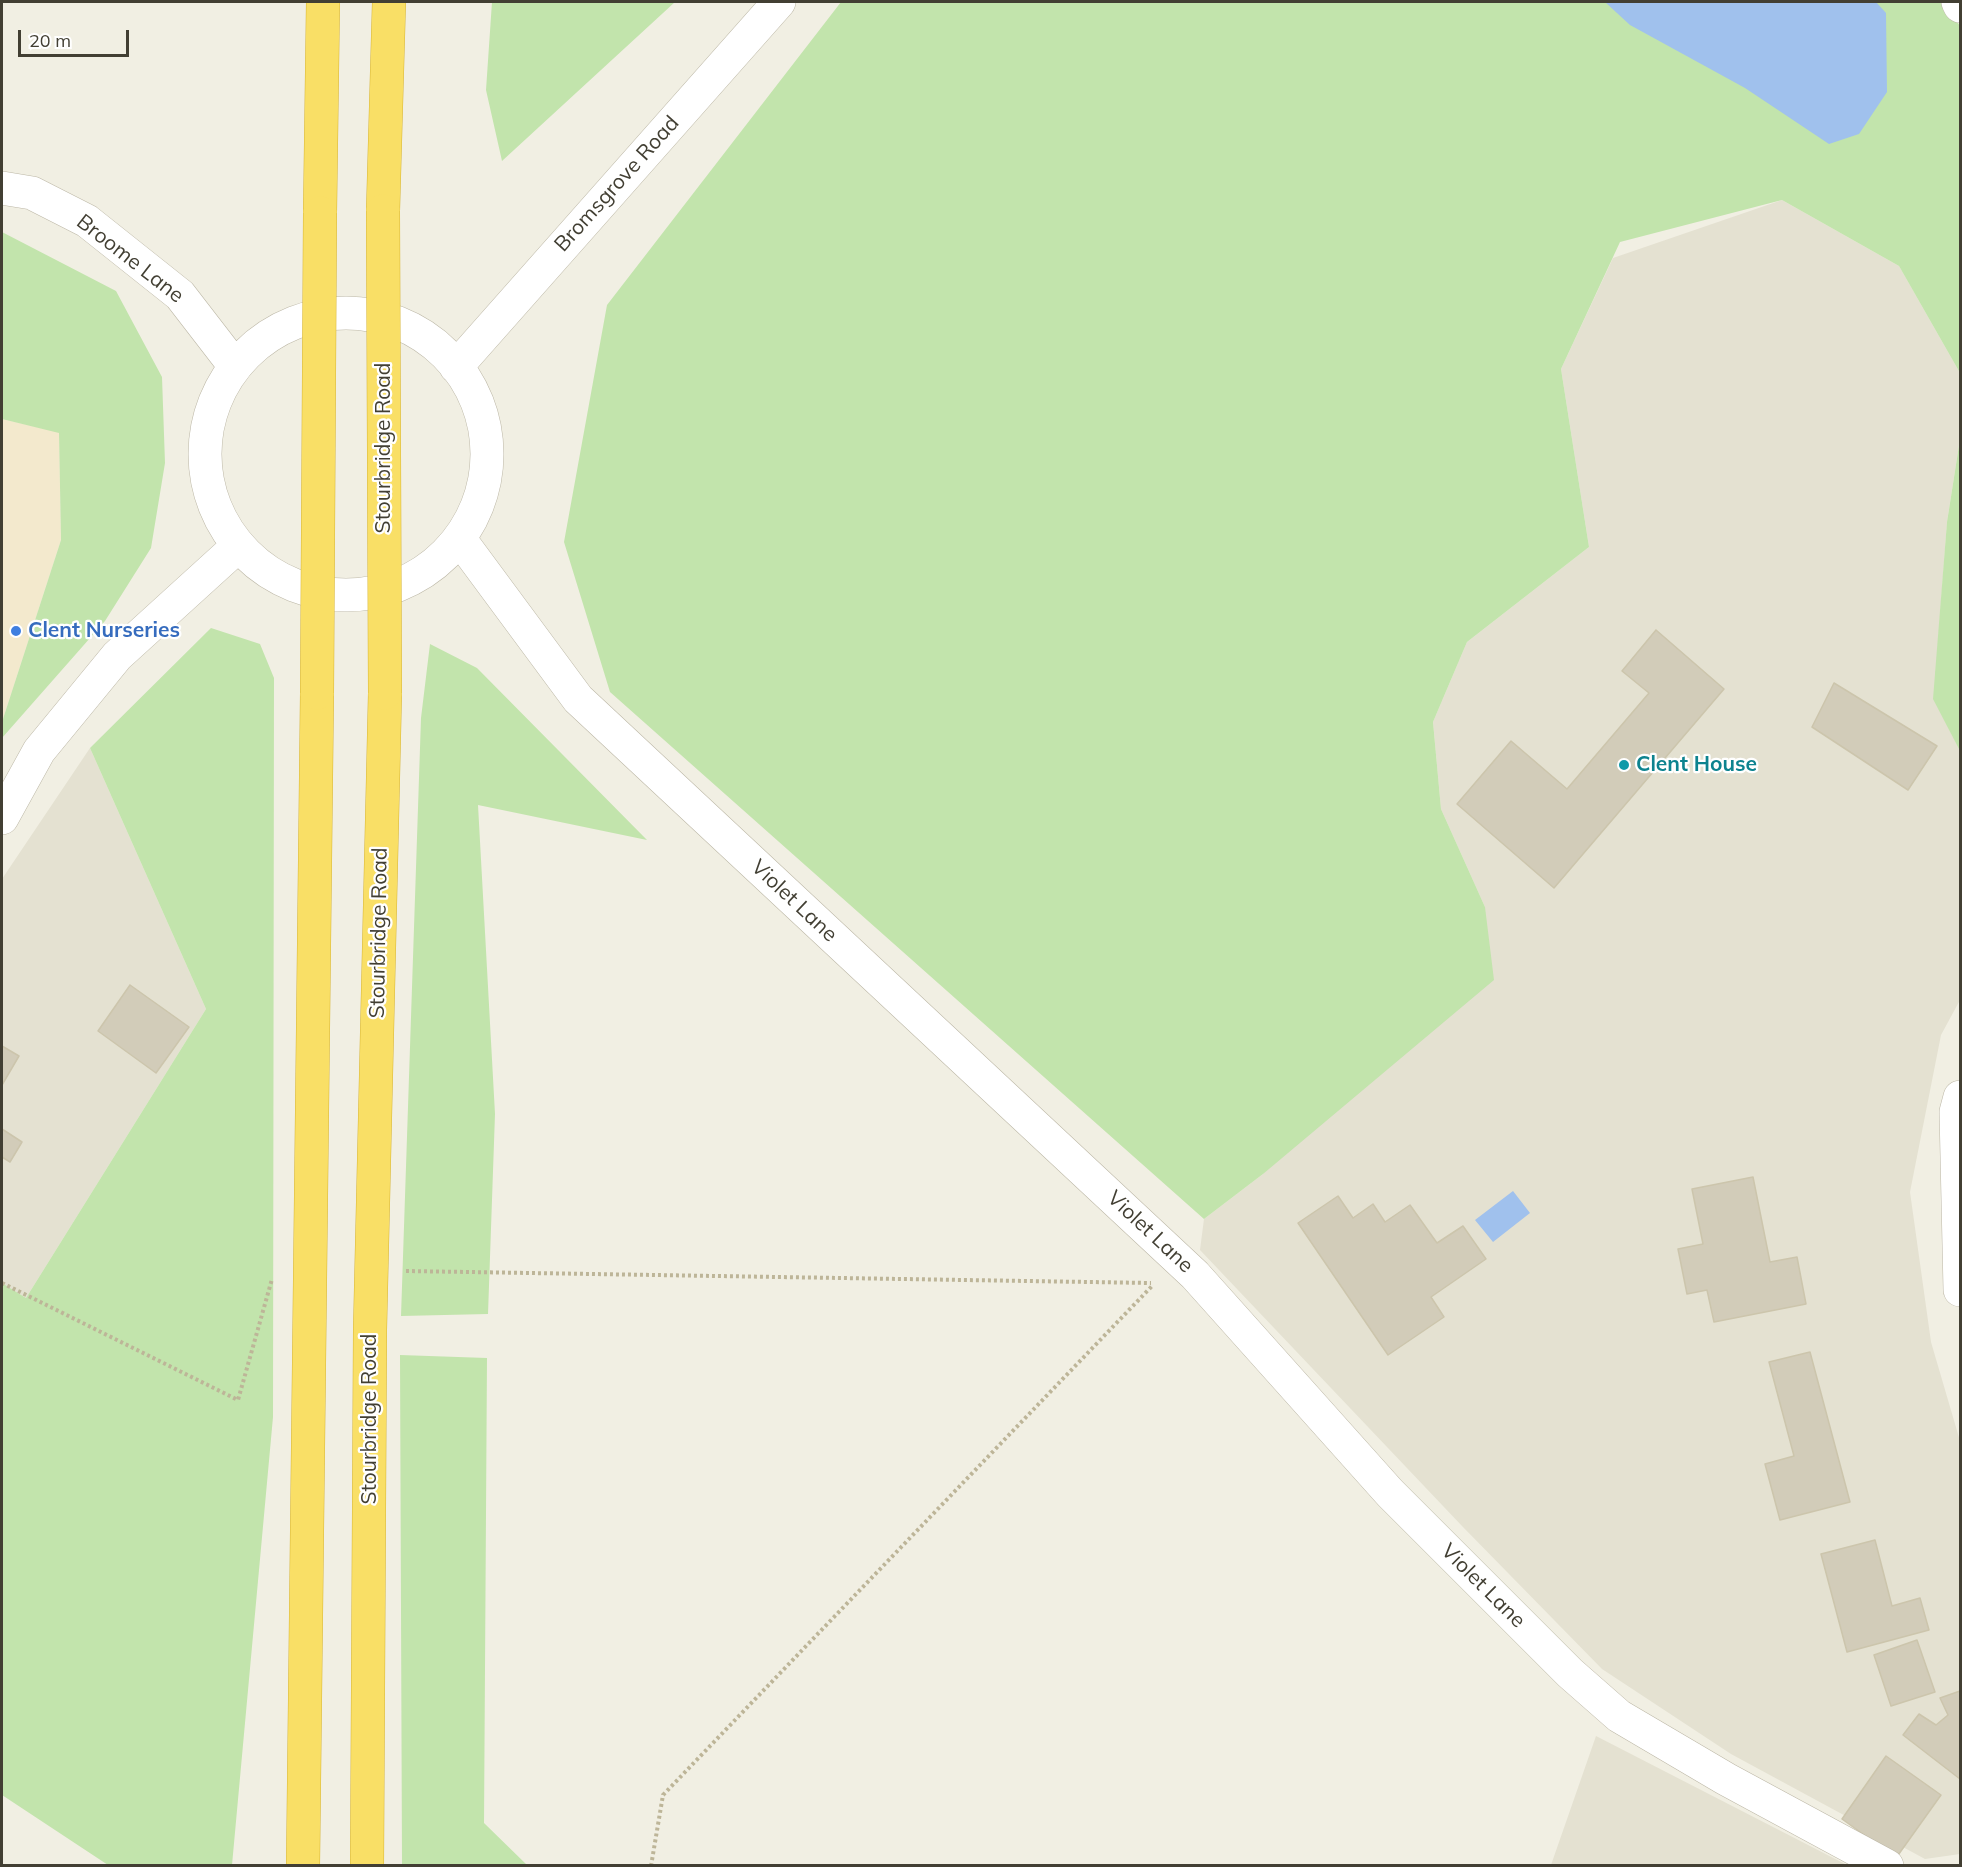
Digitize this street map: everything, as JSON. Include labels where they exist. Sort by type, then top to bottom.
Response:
[{"type":"highway","points":[[303,1866],[323,2]]},
{"type":"highway","name":"Stourbridge Road","points":[[367,1866],[372,1271],[385,693],[384,212],[389,2]]},
{"type":"street","name":"Bromsgrove Road","points":[[456,367],[779,2]]},
{"type":"street","points":[[1958,2],[1960,6]]},
{"type":"street","name":"Broome Lane","points":[[2,188],[32,193],[87,221],[180,295],[234,365]]},
{"type":"street","points":[[341,313],[382,318],[402,324],[439,348],[468,383],[477,402],[486,446],[486,464],[479,500],[472,518],[459,538],[442,557],[412,579],[376,592],[354,595],[316,592],[289,584],[260,566],[238,546],[226,529],[213,500],[205,470],[207,424],[215,399],[234,365],[261,341],[292,323],[317,316],[341,313]]},
{"type":"street","name":"Violet Lane","points":[[459,538],[578,699],[1196,1275],[1390,1493],[1570,1673],[1619,1716],[1726,1779],[1887,1866]]},
{"type":"street","points":[[2,818],[39,751],[117,656],[238,546]]},
{"type":"street","points":[[1960,1097],[1956,1112],[1960,1290]]},
{"type":"path","points":[[372,1271],[1155,1283],[663,1795],[651,1866]]},
{"type":"path","points":[[2,1283],[238,1400],[273,1275],[309,1273]]},
{"type":"shaded area","points":[[1782,200],[1899,266],[1960,373],[1960,439],[1947,522],[1934,698],[1960,751],[1960,1000],[1941,1035],[1910,1192],[1931,1342],[1960,1441],[1960,1854],[1925,1859],[1731,1754],[1602,1669],[1462,1526],[1200,1250],[1204,1219],[1263,1174],[1485,907],[1441,809],[1433,722],[1467,642],[1589,547],[1561,369],[1613,258]]},
{"type":"shaded area","name":"Clent Nurseries","points":[[2,419],[59,432],[61,540],[2,722]]},
{"type":"shaded area","points":[[90,748],[206,1009],[26,1298],[2,1283],[2,879]]},
{"type":"shaded area","points":[[1596,1736],[1847,1865],[1551,1865]]},
{"type":"green space","points":[[492,2],[675,2],[502,161],[486,90]]},
{"type":"green space","points":[[841,2],[1943,2],[1960,26],[1960,373],[1899,266],[1782,200],[1620,242],[1561,369],[1589,547],[1467,642],[1433,722],[1441,809],[1485,907],[1494,980],[1263,1174],[1204,1219],[610,692],[564,542],[607,305]]},
{"type":"green space","points":[[2,232],[116,291],[162,377],[165,463],[151,548],[105,621],[2,738],[2,722],[61,540],[59,433],[2,419]]},
{"type":"green space","points":[[1960,439],[1960,751],[1933,699],[1947,522]]},
{"type":"green space","points":[[211,628],[260,644],[274,678],[273,1417],[232,1865],[108,1865],[2,1795],[2,1283],[26,1298],[206,1009],[90,748]]},
{"type":"green space","points":[[430,644],[477,668],[647,840],[478,805],[495,1114],[488,1314],[401,1316],[421,718]]},
{"type":"green space","points":[[400,1355],[487,1358],[484,1823],[527,1865],[402,1865]]},
{"type":"water","points":[[1605,2],[1876,2],[1886,13],[1887,92],[1859,134],[1829,144],[1745,88],[1630,25]]},
{"type":"water","points":[[1513,1191],[1530,1213],[1493,1242],[1475,1220]]},
{"type":"building","name":"Clent House","points":[[1656,630],[1724,689],[1554,888],[1457,804],[1511,741],[1567,789],[1649,693],[1622,671]]},
{"type":"building","points":[[1834,683],[1937,746],[1908,790],[1812,727]]},
{"type":"building","points":[[130,985],[189,1027],[156,1073],[98,1031]]},
{"type":"building","points":[[2,1046],[19,1056],[2,1085]]},
{"type":"building","points":[[2,1129],[22,1142],[10,1162],[2,1157]]},
{"type":"building","points":[[1753,1177],[1770,1262],[1797,1257],[1806,1304],[1714,1322],[1707,1290],[1687,1294],[1678,1249],[1703,1244],[1692,1189]]},
{"type":"building","points":[[1338,1196],[1353,1218],[1373,1204],[1385,1222],[1410,1205],[1437,1243],[1463,1226],[1486,1259],[1431,1297],[1444,1317],[1388,1355],[1298,1223]]},
{"type":"building","points":[[1810,1352],[1850,1502],[1780,1520],[1765,1464],[1794,1456],[1769,1362]]},
{"type":"building","points":[[1875,1540],[1892,1606],[1920,1598],[1929,1630],[1847,1652],[1821,1554]]},
{"type":"building","points":[[1917,1640],[1935,1692],[1891,1706],[1874,1655]]},
{"type":"building","points":[[1960,1691],[1960,1779],[1903,1735],[1919,1714],[1936,1725],[1948,1715],[1940,1698]]},
{"type":"building","points":[[1886,1756],[1941,1795],[1896,1858],[1842,1819]]},
{"type":"place","name":"Clent Nurseries","points":[[16,631]]},
{"type":"place","name":"Clent House","points":[[1624,765]]}]
